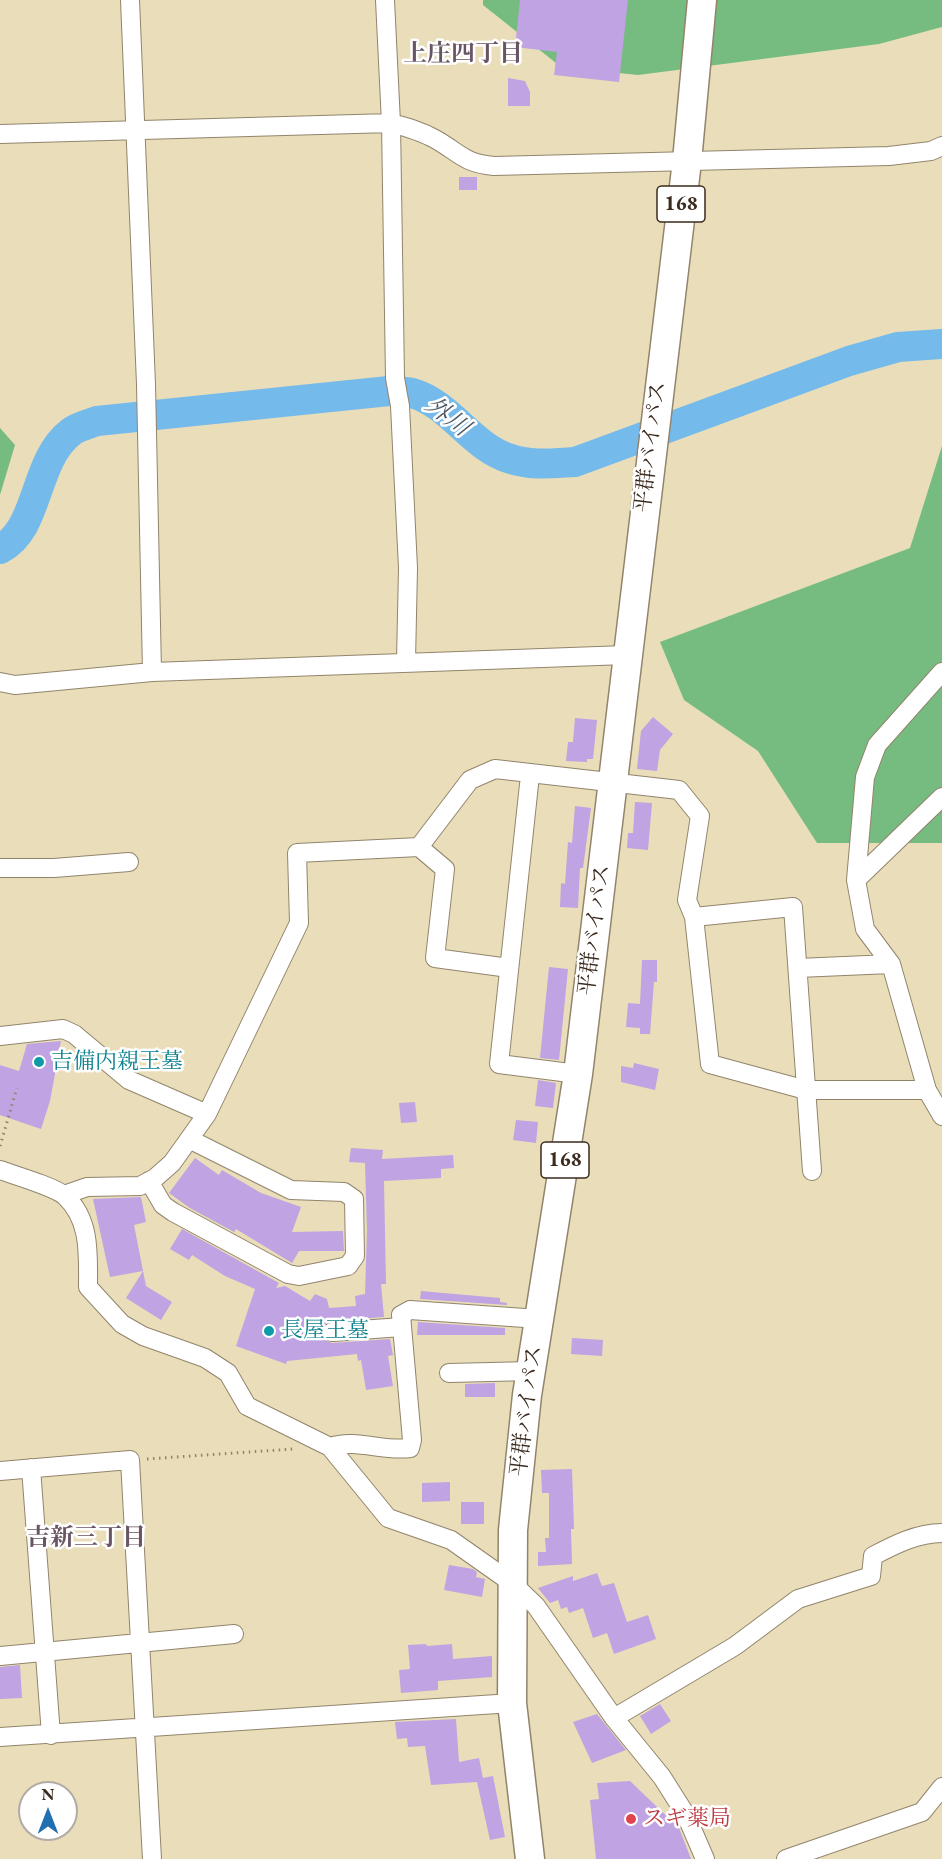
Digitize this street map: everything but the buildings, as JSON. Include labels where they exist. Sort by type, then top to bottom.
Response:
[{"type":"highway","name":"平群バイパス","points":[[530,1859],[512,1703],[513,1530],[531,1371],[578,1074],[626,655],[687,161],[702,0]]},
{"type":"street","points":[[130,0],[148,435],[152,672]]},
{"type":"street","points":[[385,0],[391,123],[395,378],[400,406],[408,568],[406,661]]},
{"type":"street","points":[[0,134],[391,123],[415,129],[437,139],[456,155],[476,165],[494,166],[889,156],[931,151],[942,146]]},
{"type":"street","points":[[0,682],[15,685],[152,672],[406,661],[626,655]]},
{"type":"street","points":[[942,672],[877,745],[865,777],[856,880],[865,929],[891,964],[927,1090],[942,1116]]},
{"type":"street","points":[[419,847],[470,780],[495,769],[530,775],[679,790],[700,816],[687,900],[694,917],[710,1064],[806,1090],[927,1090]]},
{"type":"street","points":[[530,775],[499,1064],[578,1074]]},
{"type":"street","points":[[856,880],[942,797]]},
{"type":"street","points":[[64,1195],[87,1187],[140,1186],[149,1181],[172,1163],[207,1114],[299,923],[297,853],[419,847],[445,869],[435,958],[509,968]]},
{"type":"street","points":[[0,868],[54,868],[129,862]]},
{"type":"street","points":[[694,917],[794,908],[812,1172]]},
{"type":"street","points":[[798,968],[891,964]]},
{"type":"street","points":[[0,1036],[63,1029],[74,1034],[129,1080],[207,1114]]},
{"type":"street","points":[[149,1181],[163,1205],[173,1212],[288,1274],[299,1276],[348,1266],[355,1256],[354,1199],[344,1192],[291,1190],[189,1139]]},
{"type":"street","points":[[0,1170],[64,1195],[83,1223],[88,1243],[88,1287],[122,1324],[143,1336],[205,1358],[228,1373],[247,1406],[330,1446],[388,1518],[451,1540],[512,1583],[536,1606],[614,1718],[674,1796],[686,1815],[705,1859]]},
{"type":"street","points":[[330,1446],[344,1442],[400,1449],[410,1448],[412,1440],[401,1315],[410,1310],[539,1319]]},
{"type":"street","points":[[332,1332],[402,1327]]},
{"type":"street","points":[[449,1373],[531,1371]]},
{"type":"street","points":[[0,1471],[130,1460],[152,1859]]},
{"type":"street","points":[[31,1468],[51,1735]]},
{"type":"street","points":[[614,1718],[735,1646],[798,1599],[871,1576],[873,1556],[900,1542],[932,1533],[942,1533]]},
{"type":"street","points":[[0,1656],[234,1634]]},
{"type":"street","points":[[0,1737],[146,1730],[512,1703]]},
{"type":"street","points":[[786,1859],[922,1812],[942,1787]]},
{"type":"path","points":[[0,1146],[16,1089]]},
{"type":"path","points":[[130,1460],[294,1449]]},
{"type":"green space","points":[[483,0],[942,0],[942,27],[879,44],[638,75],[561,67],[483,5]]},
{"type":"green space","points":[[0,428],[15,445],[0,495]]},
{"type":"green space","points":[[942,446],[942,843],[817,843],[758,751],[684,700],[660,642],[910,548]]},
{"type":"waterway","name":"外川","points":[[0,549],[13,539],[23,526],[42,476],[59,445],[74,430],[97,421],[389,391],[406,392],[438,406],[485,446],[511,459],[543,464],[575,462],[849,361],[898,347],[942,344]]},
{"type":"place","name":"吉備内親王墓","points":[[39,1062]]},
{"type":"place","name":"長屋王墓","points":[[269,1331]]},
{"type":"place","name":"スギ薬局","points":[[631,1819]]},
{"type":"district","name":"上庄四丁目","points":[[463,54]]},
{"type":"district","name":"吉新三丁目","points":[[86,1538]]}]
